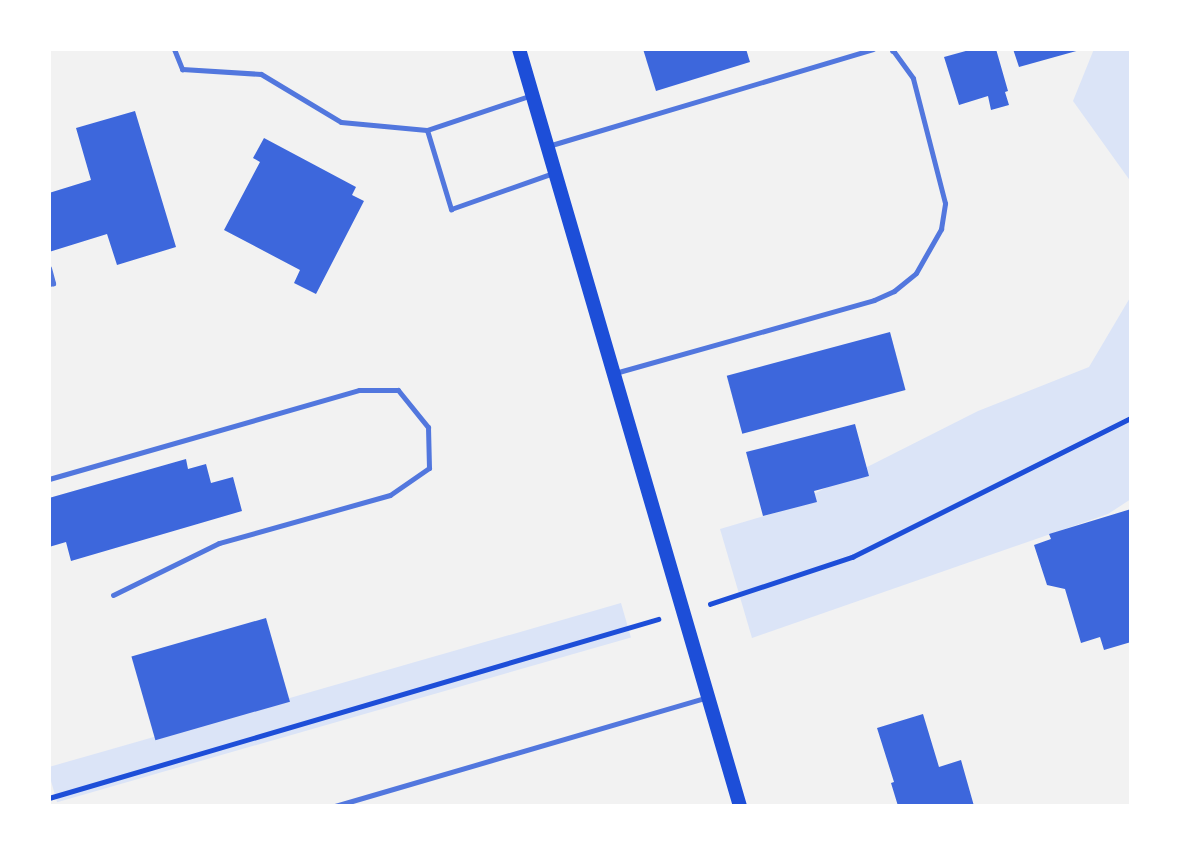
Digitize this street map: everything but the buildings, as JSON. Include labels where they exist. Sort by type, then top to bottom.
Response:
[{"type":"main road","points":[[519,49],[740,806]]},
{"type":"lane","points":[[174,49],[182,69],[261,74],[341,122],[427,130],[533,95]]},
{"type":"lane","points":[[548,146],[873,49]]},
{"type":"lane","points":[[615,373],[874,300],[894,291],[916,273],[942,229],[945,203],[914,78],[893,49]]},
{"type":"lane","points":[[427,130],[451,209],[556,172]]},
{"type":"lane","points":[[49,268],[53,283],[49,284]]},
{"type":"lane","points":[[49,479],[359,390],[398,390],[428,427],[429,468],[390,495],[219,543],[113,595]]},
{"type":"lane","points":[[335,806],[708,697]]},
{"type":"path","points":[[49,798],[683,612],[852,557],[1131,418]]},
{"type":"shaded area","points":[[1094,49],[1131,49],[1131,182],[1073,101]]},
{"type":"shaded area","points":[[1131,296],[1131,499],[1108,514],[752,638],[720,529],[778,512],[978,411],[1089,367]]},
{"type":"shaded area","points":[[621,603],[631,638],[57,802],[49,767]]}]
